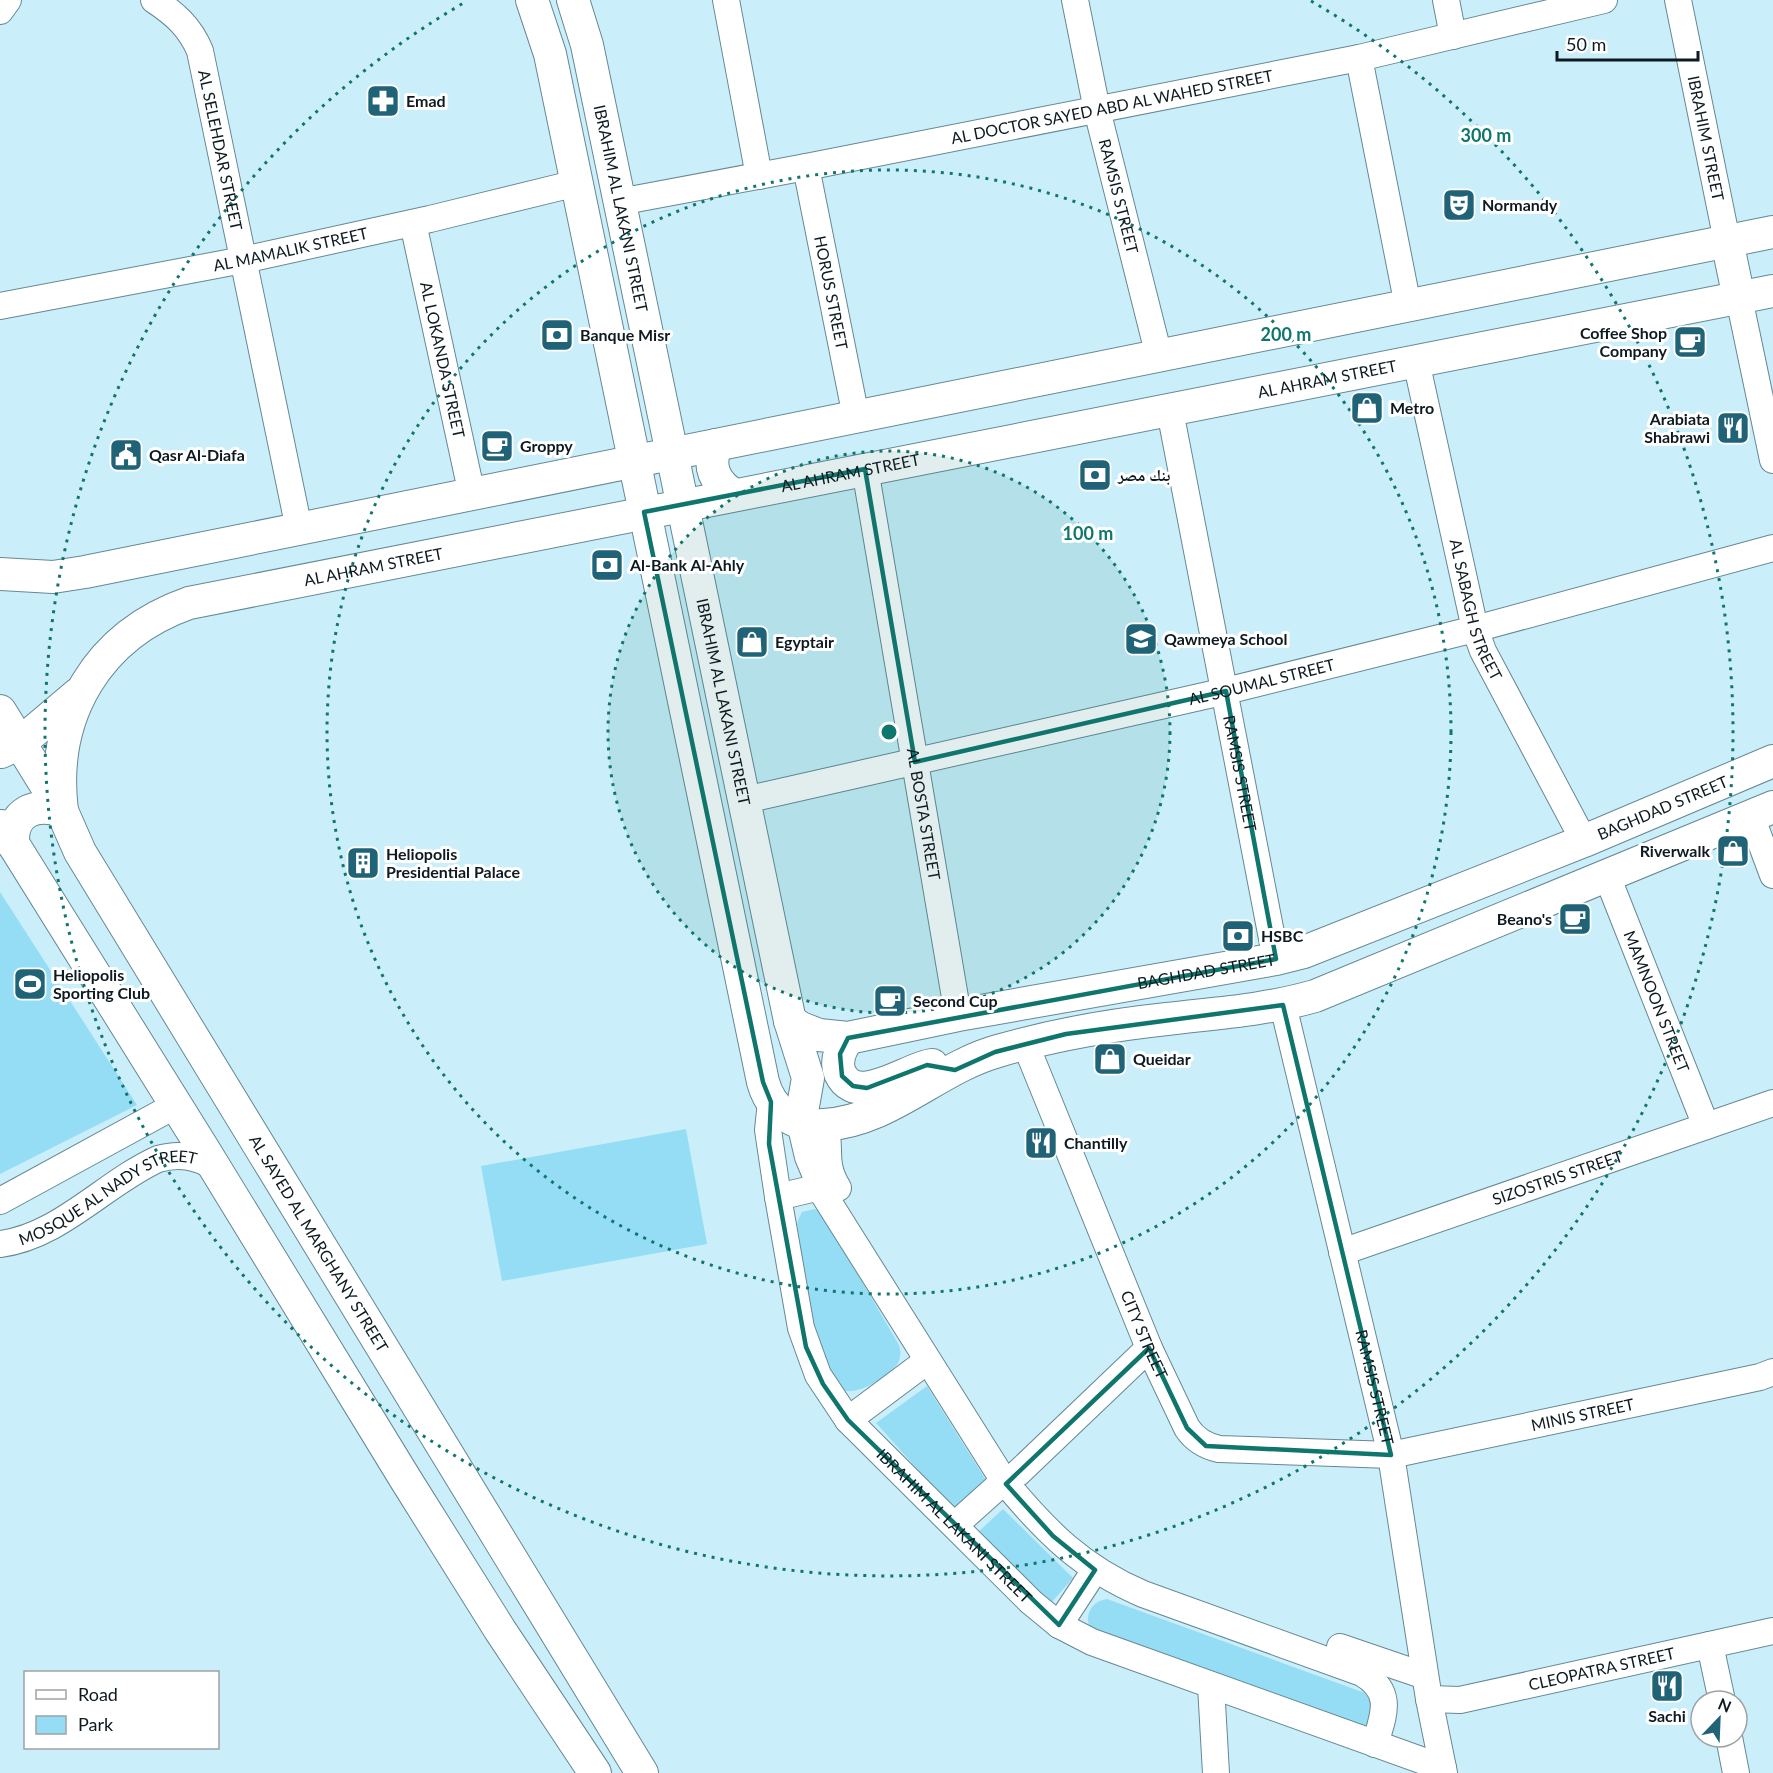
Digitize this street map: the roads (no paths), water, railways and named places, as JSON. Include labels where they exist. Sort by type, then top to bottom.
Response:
[{"type":"main road","name":"IBRAHIM AL LAKANI STREET","points":[[532,0],[550,54],[767,1092]]},
{"type":"main road","name":"IBRAHIM AL LAKANI STREET","points":[[573,0],[587,45],[790,1021],[808,1078],[812,1124]]},
{"type":"main road","points":[[5,569],[53,577],[72,575],[1773,232]]},
{"type":"main road","points":[[1727,241],[1738,298]]},
{"type":"main road","name":"AL AHRAM STREET","points":[[62,811],[59,780],[62,749],[72,712],[82,690],[105,658],[134,631],[160,615],[190,603],[1773,291]]},
{"type":"main road","points":[[716,445],[712,454],[714,474],[718,482],[734,495]]},
{"type":"main road","points":[[10,748],[82,690]]},
{"type":"main road","name":"AL SAYED AL MARGHANY STREET","points":[[0,711],[10,748],[62,811],[85,860],[642,1773]]},
{"type":"main road","name":"BAGHDAD STREET","points":[[790,1021],[819,1035],[848,1038],[958,1015],[1276,959],[1324,946],[1584,841],[1773,761]]},
{"type":"main road","points":[[6,833],[12,837],[16,823],[26,812],[40,807],[62,811]]},
{"type":"main road","points":[[808,1078],[796,1086],[772,1087],[767,1092],[781,1113],[812,1124],[849,1120],[882,1109],[984,1056],[1025,1043],[1133,1023],[1282,1005],[1326,992],[1762,812]]},
{"type":"main road","points":[[6,833],[215,1167],[324,1350],[475,1591],[595,1773]]},
{"type":"main road","points":[[848,1038],[840,1054],[839,1067],[845,1080],[857,1087],[867,1088],[881,1084],[927,1065],[941,1065],[954,1070]]},
{"type":"street","points":[[0,11],[8,0]]},
{"type":"street","name":"AL SELEHDAR STREET","points":[[154,0],[182,21],[196,40],[200,51],[299,529]]},
{"type":"street","points":[[726,0],[759,176]]},
{"type":"street","name":"RAMSIS STREET","points":[[1075,0],[1097,110],[1159,356]]},
{"type":"street","points":[[1446,0],[1453,36]]},
{"type":"street","name":"AL DOCTOR SAYED ABD AL WAHED STREET","points":[[619,202],[1359,58],[1604,0]]},
{"type":"street","name":"IBRAHIM STREET","points":[[1678,0],[1727,241]]},
{"type":"street","points":[[1359,58],[1408,306]]},
{"type":"street","name":"HORUS STREET","points":[[806,167],[856,417]]},
{"type":"street","name":"AL MAMALIK STREET","points":[[0,306],[243,260],[413,223],[577,183]]},
{"type":"street","name":"AL LOKANDA STREET","points":[[413,223],[472,495]]},
{"type":"street","points":[[1738,298],[1773,460]]},
{"type":"street","name":"AL SABAGH STREET","points":[[1416,361],[1475,629],[1483,651],[1584,841]]},
{"type":"street","name":"RAMSIS STREET","points":[[1170,411],[1226,691],[1276,959]]},
{"type":"street","name":"AL BOSTA STREET","points":[[865,470],[958,1015]]},
{"type":"street","name":"AL SOUMAL STREET","points":[[745,800],[1226,691],[1475,629],[1773,548]]},
{"type":"street","points":[[1762,812],[1773,875]]},
{"type":"street","name":"MAMNOON STREET","points":[[1607,876],[1706,1126]]},
{"type":"street","name":"RAMSIS STREET","points":[[1282,1005],[1391,1455],[1427,1688],[1444,1771]]},
{"type":"street","name":"CITY STREET","points":[[1025,1043],[1149,1348],[1187,1428],[1195,1438],[1206,1446],[1219,1449],[1391,1455]]},
{"type":"street","name":"IBRAHIM AL LAKANI STREET","points":[[767,1092],[768,1130],[803,1338],[823,1384],[848,1420],[1031,1602],[1059,1625],[1092,1642],[1444,1771]]},
{"type":"street","name":"SIZOSTRIS STREET","points":[[1342,1252],[1773,1103]]},
{"type":"street","points":[[0,1201],[176,1105]]},
{"type":"street","name":"IBRAHIM AL LAKANI STREET","points":[[1375,1744],[1385,1710],[1377,1683],[1370,1677],[1362,1672],[1143,1594],[1095,1570],[1043,1526],[1011,1477],[927,1361],[820,1187],[808,1157],[812,1124],[827,1133],[827,1161],[834,1181],[980,1417],[1011,1477],[1072,1534],[1127,1571],[1427,1688]]},
{"type":"street","name":"MOSQUE AL NADY STREET","points":[[0,1244],[25,1238],[46,1229],[158,1159],[178,1155],[188,1156],[215,1167]]},
{"type":"street","points":[[778,1197],[820,1187]]},
{"type":"street","points":[[955,1525],[1011,1477],[1149,1348]]},
{"type":"street","points":[[848,1420],[927,1361]]},
{"type":"street","name":"MINIS STREET","points":[[1391,1455],[1773,1372]]},
{"type":"street","points":[[1059,1625],[1095,1570]]},
{"type":"street","name":"CLEOPATRA STREET","points":[[1427,1688],[1460,1700],[1773,1631]]},
{"type":"street","points":[[1710,1645],[1719,1689]]},
{"type":"street","points":[[1211,1686],[1216,1773]]},
{"type":"street","points":[[1731,1749],[1736,1773]]},
{"type":"place","name":"Emad","points":[[383,101]]},
{"type":"place","name":"Normandy","points":[[1459,205]]},
{"type":"place","name":"Banque Misr","points":[[557,335]]},
{"type":"place","name":"Coffee Shop Company","points":[[1690,342]]},
{"type":"place","name":"Metro","points":[[1367,408]]},
{"type":"place","name":"Arabiata Shabrawi","points":[[1733,428]]},
{"type":"place","name":"Groppy","points":[[497,446]]},
{"type":"place","name":"Qasr Al-Diafa","points":[[126,455]]},
{"type":"place","name":"بنك مصر","points":[[1095,475]]},
{"type":"place","name":"Al-Bank Al-Ahly","points":[[607,565]]},
{"type":"place","name":"Qawmeya School","points":[[1141,639]]},
{"type":"place","name":"Egyptair","points":[[752,642]]},
{"type":"place","name":"Riverwalk","points":[[1733,851]]},
{"type":"place","name":"Heliopolis Presidential Palace","points":[[363,863]]},
{"type":"place","name":"Beano's","points":[[1575,919]]},
{"type":"place","name":"HSBC","points":[[1238,936]]},
{"type":"place","name":"Heliopolis Sporting Club","points":[[30,984]]},
{"type":"place","name":"Second Cup","points":[[890,1001]]},
{"type":"place","name":"Queidar","points":[[1110,1059]]},
{"type":"place","name":"Chantilly","points":[[1041,1143]]},
{"type":"place","name":"Sachi","points":[[1667,1686]]}]
